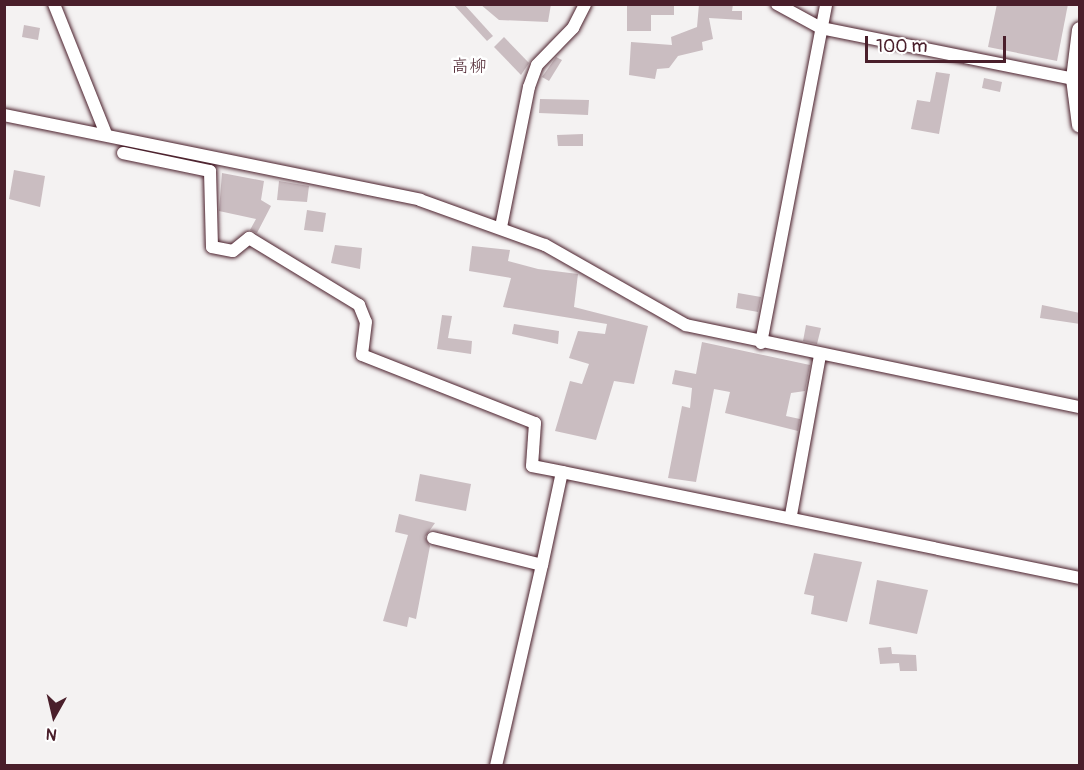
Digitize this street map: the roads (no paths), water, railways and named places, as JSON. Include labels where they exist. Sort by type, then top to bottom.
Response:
[{"type":"street","points":[[54,4],[106,134]]},
{"type":"street","points":[[501,227],[537,65],[573,28],[585,4]]},
{"type":"street","points":[[777,4],[821,28],[1074,79]]},
{"type":"street","points":[[761,343],[826,4]]},
{"type":"street","points":[[1080,30],[1074,79],[1080,125]]},
{"type":"street","points":[[4,115],[361,185],[501,227],[592,269],[666,316],[761,343],[1080,406]]},
{"type":"street","points":[[123,153],[210,171],[212,247],[233,251],[249,238],[359,305],[366,322],[362,355],[535,423],[532,466],[791,515]]},
{"type":"street","points":[[820,355],[791,522],[1080,578]]},
{"type":"street","points":[[496,765],[562,472]]},
{"type":"street","points":[[433,538],[542,565]]},
{"type":"district","name":"高柳","points":[[469,67]]}]
